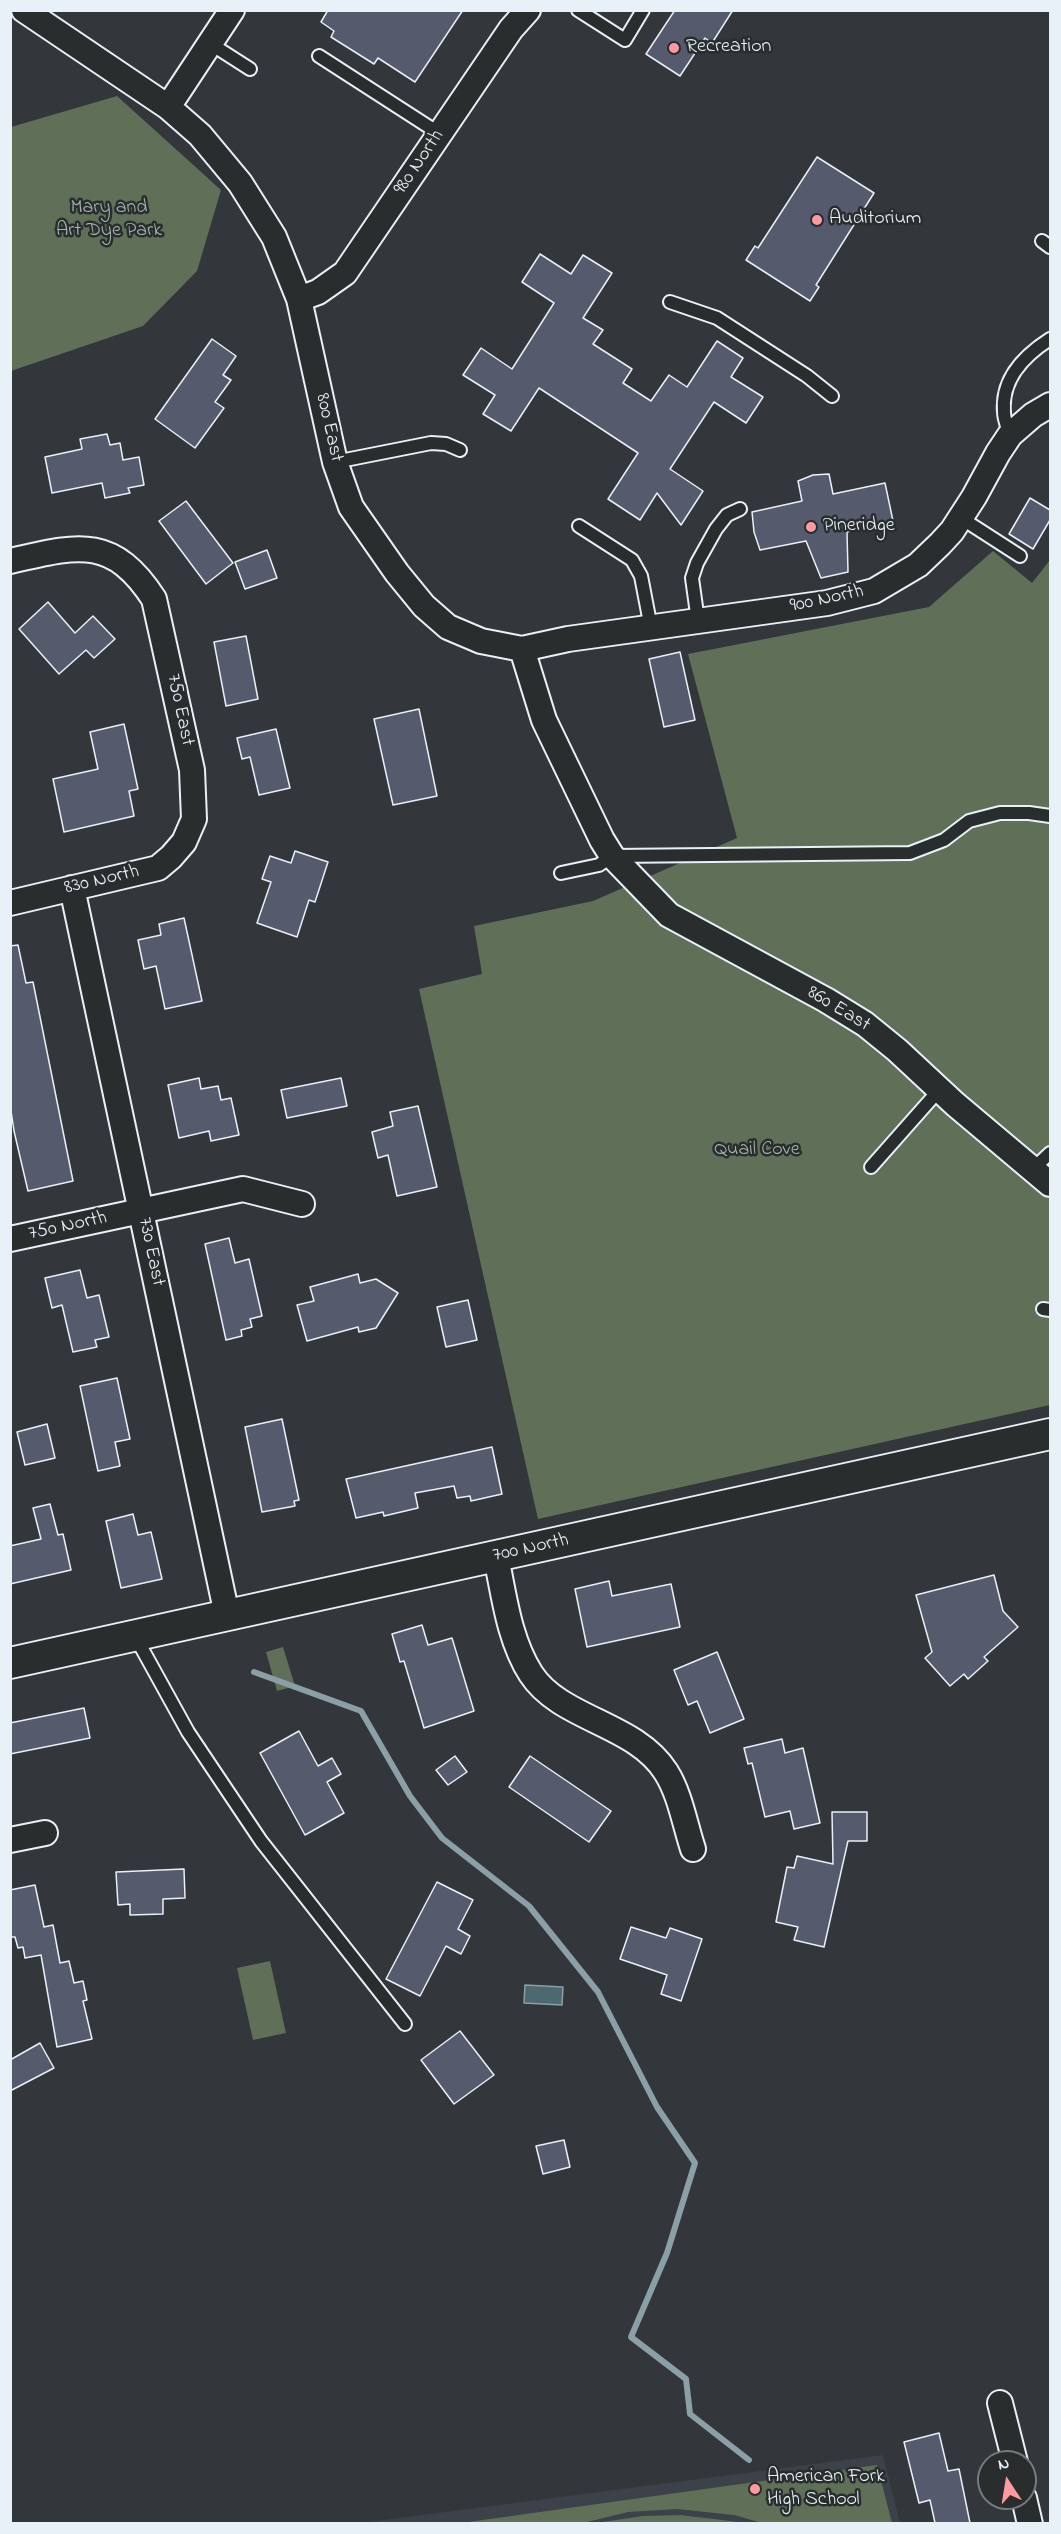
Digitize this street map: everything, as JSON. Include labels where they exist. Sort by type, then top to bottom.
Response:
[{"type":"street","name":"800 East","points":[[24,10],[168,107],[213,150],[252,199],[274,237],[299,299],[335,462],[351,507],[396,573],[424,606],[456,631],[481,641],[522,649]]},
{"type":"street","points":[[168,107],[232,10]]},
{"type":"street","name":"980 North","points":[[299,299],[318,292],[345,273],[511,29],[528,10]]},
{"type":"street","name":"900 North","points":[[522,649],[568,639],[827,603],[874,591],[918,565],[940,544],[961,518],[1010,435],[1033,415],[1050,405]]},
{"type":"street","name":"750 East","points":[[10,561],[58,550],[81,548],[118,558],[142,580],[154,598],[192,770],[194,819],[184,842]]},
{"type":"street","points":[[522,649],[544,720],[612,856]]},
{"type":"street","name":"830 North","points":[[10,903],[158,868],[171,858],[184,842]]},
{"type":"street","name":"860 East","points":[[612,856],[669,915],[826,1000],[865,1024],[940,1089],[1045,1169]]},
{"type":"street","name":"730 East","points":[[72,888],[227,1615]]},
{"type":"street","name":"750 North","points":[[10,1239],[243,1189],[302,1204]]},
{"type":"street","name":"700 North","points":[[10,1663],[1050,1434]]},
{"type":"street","points":[[496,1557],[514,1636],[532,1676],[559,1700],[627,1736],[646,1750],[666,1772],[693,1849]]},
{"type":"street","points":[[10,1840],[45,1833]]},
{"type":"street","points":[[1000,2403],[1012,2450]]},
{"type":"lane","points":[[578,10],[626,40],[643,10]]},
{"type":"lane","points":[[211,44],[250,69]]},
{"type":"lane","points":[[318,56],[440,134]]},
{"type":"lane","points":[[670,302],[717,318],[807,376],[832,396]]},
{"type":"lane","points":[[1010,435],[1004,412],[1005,392],[1012,375],[1020,362],[1050,339]]},
{"type":"lane","points":[[335,462],[430,442],[446,444],[460,450]]},
{"type":"lane","points":[[698,621],[692,578],[697,563],[716,529],[728,515],[740,509]]},
{"type":"lane","points":[[961,518],[1020,556]]},
{"type":"lane","points":[[579,526],[632,560],[641,576],[651,628]]},
{"type":"lane","points":[[561,873],[599,865],[612,856],[910,853],[944,840],[969,821],[1000,813],[1050,816]]},
{"type":"lane","points":[[872,1167],[940,1089]]},
{"type":"lane","points":[[134,1635],[188,1732],[261,1841],[405,2024]]},
{"type":"shaded area","name":"American Fork High School","points":[[883,2455],[900,2523],[353,2524]]},
{"type":"green space","name":"Mary and Art Dye Park","points":[[117,96],[221,190],[197,271],[143,326],[11,371],[11,127]]},
{"type":"green space","name":"Quail Cove","points":[[993,551],[1032,583],[1050,560],[1050,1405],[538,1519],[419,989],[482,974],[474,926],[593,901],[737,838],[688,654],[929,607]]},
{"type":"green space","points":[[283,1647],[295,1686],[277,1691],[266,1652]]},
{"type":"green space","points":[[270,1961],[286,2033],[253,2040],[237,1968]]},
{"type":"green space","points":[[877,2465],[892,2523],[762,2523],[734,2515],[677,2509],[628,2512],[583,2523],[461,2523]]},
{"type":"green space","points":[[680,2515],[747,2523],[596,2523],[643,2516]]},
{"type":"water","points":[[525,1985],[563,1987],[562,2005],[524,2003]]},
{"type":"building","points":[[328,10],[463,10],[415,82],[378,58],[374,64],[331,37],[334,31],[321,22]]},
{"type":"building","name":"Recreation","points":[[675,10],[733,10],[712,43],[705,38],[680,76],[646,54]]},
{"type":"building","name":"Auditorium","points":[[817,157],[874,193],[816,285],[819,287],[810,301],[746,260],[755,246],[758,248]]},
{"type":"building","points":[[540,254],[571,274],[583,255],[612,273],[583,318],[603,330],[593,344],[632,369],[623,383],[651,401],[669,375],[687,387],[717,341],[743,358],[731,377],[763,397],[746,423],[714,402],[670,469],[703,491],[681,525],[657,493],[640,520],[608,499],[638,453],[539,388],[511,431],[483,414],[495,395],[463,375],[481,348],[512,369],[554,303],[522,282]]},
{"type":"building","points":[[212,339],[236,356],[223,375],[231,380],[215,402],[224,408],[195,448],[155,419]]},
{"type":"building","points":[[107,434],[110,445],[120,443],[123,460],[139,457],[144,485],[128,488],[130,493],[105,498],[102,483],[52,493],[45,457],[82,449],[80,439]]},
{"type":"building","name":"Pineridge","points":[[829,474],[833,494],[885,483],[893,521],[847,532],[848,572],[821,578],[806,541],[760,550],[754,532],[752,512],[802,501],[798,481],[813,475]]},
{"type":"building","points":[[1030,498],[1050,510],[1050,520],[1033,549],[1009,534]]},
{"type":"building","points":[[186,501],[233,563],[206,584],[159,521]]},
{"type":"building","points":[[267,550],[277,578],[245,589],[235,562]]},
{"type":"building","points":[[48,602],[75,633],[93,616],[115,639],[94,658],[86,650],[59,674],[19,629]]},
{"type":"building","points":[[246,636],[258,699],[226,706],[214,642]]},
{"type":"building","points":[[680,652],[695,720],[664,727],[649,659]]},
{"type":"building","points":[[419,709],[437,796],[393,805],[374,719]]},
{"type":"building","points":[[124,724],[138,789],[129,791],[134,816],[64,832],[53,779],[98,769],[90,732]]},
{"type":"building","points":[[276,729],[290,788],[259,795],[250,757],[242,759],[237,738]]},
{"type":"building","points":[[295,851],[328,862],[315,902],[309,900],[297,937],[257,923],[271,882],[262,879],[270,856],[291,863]]},
{"type":"building","points":[[184,918],[202,1001],[165,1009],[156,966],[144,969],[138,940],[161,935],[159,924]]},
{"type":"building","points":[[18,945],[26,983],[33,982],[73,1181],[28,1191],[10,1104],[10,946]]},
{"type":"building","points":[[199,1078],[201,1089],[218,1086],[221,1100],[231,1098],[239,1135],[211,1141],[209,1131],[179,1138],[168,1085]]},
{"type":"building","points":[[341,1078],[347,1106],[287,1118],[281,1090]]},
{"type":"building","points":[[418,1106],[437,1187],[397,1196],[388,1155],[378,1158],[372,1132],[393,1126],[390,1112]]},
{"type":"building","points":[[229,1238],[235,1263],[249,1259],[262,1316],[250,1319],[252,1327],[241,1330],[242,1336],[226,1340],[205,1244]]},
{"type":"building","points":[[80,1270],[87,1298],[99,1295],[109,1337],[95,1340],[97,1347],[73,1352],[62,1305],[52,1308],[45,1278]]},
{"type":"building","points":[[358,1274],[360,1283],[376,1279],[398,1293],[376,1328],[359,1332],[358,1327],[307,1341],[297,1305],[314,1301],[310,1287]]},
{"type":"building","points":[[468,1300],[477,1340],[446,1347],[437,1307]]},
{"type":"building","points":[[117,1378],[130,1439],[115,1442],[120,1466],[98,1471],[80,1386]]},
{"type":"building","points":[[282,1419],[299,1500],[294,1501],[295,1506],[262,1512],[245,1427]]},
{"type":"building","points":[[47,1424],[55,1458],[25,1465],[17,1432]]},
{"type":"building","points":[[492,1447],[502,1494],[471,1501],[470,1496],[457,1498],[454,1486],[415,1493],[418,1508],[384,1516],[383,1512],[356,1518],[346,1479]]},
{"type":"building","points":[[50,1504],[58,1535],[63,1534],[71,1570],[10,1584],[10,1546],[41,1539],[33,1508]]},
{"type":"building","points":[[133,1514],[138,1535],[151,1532],[162,1579],[121,1588],[106,1521]]},
{"type":"building","points":[[994,1575],[1003,1611],[1018,1627],[984,1657],[988,1661],[968,1679],[964,1674],[950,1686],[925,1658],[932,1652],[916,1595]]},
{"type":"building","points":[[609,1581],[612,1596],[671,1584],[680,1627],[587,1647],[575,1589]]},
{"type":"building","points":[[422,1625],[428,1645],[452,1638],[474,1711],[424,1728],[404,1661],[400,1662],[392,1634]]},
{"type":"building","points":[[717,1652],[744,1719],[710,1733],[697,1701],[688,1705],[674,1670]]},
{"type":"building","points":[[84,1708],[90,1738],[10,1754],[10,1723]]},
{"type":"building","points":[[299,1731],[318,1766],[332,1758],[341,1774],[327,1782],[344,1813],[305,1835],[260,1753]]},
{"type":"building","points":[[782,1739],[785,1753],[803,1748],[820,1823],[794,1829],[790,1811],[765,1817],[752,1763],[748,1764],[744,1748]]},
{"type":"building","points":[[455,1756],[467,1772],[448,1785],[436,1770]]},
{"type":"building","points":[[530,1756],[611,1811],[589,1842],[509,1787]]},
{"type":"building","points":[[832,1812],[867,1812],[867,1841],[848,1841],[824,1947],[794,1940],[798,1927],[776,1922],[787,1867],[794,1868],[797,1856],[833,1864]]},
{"type":"building","points":[[184,1869],[185,1898],[163,1899],[163,1914],[130,1915],[130,1904],[118,1905],[116,1872]]},
{"type":"building","points":[[437,1882],[473,1900],[458,1929],[470,1936],[461,1954],[446,1946],[420,1996],[386,1979]]},
{"type":"building","points":[[35,1885],[44,1927],[53,1925],[60,1963],[69,1961],[74,1983],[83,1981],[87,2000],[83,2001],[92,2039],[57,2047],[41,1955],[25,1958],[23,1947],[18,1948],[15,1937],[10,1937],[10,1890]]},
{"type":"building","points":[[631,1927],[666,1938],[670,1928],[702,1939],[681,2001],[661,1994],[667,1975],[620,1959]]},
{"type":"building","points":[[460,2031],[494,2075],[454,2104],[421,2060]]},
{"type":"building","points":[[40,2043],[54,2068],[10,2091],[10,2060]]},
{"type":"building","points":[[564,2140],[570,2167],[543,2174],[536,2146]]},
{"type":"building","points":[[939,2433],[948,2471],[959,2469],[970,2523],[935,2523],[930,2500],[919,2503],[904,2442]]},
{"type":"waterway","points":[[254,1672],[361,1711],[410,1796],[442,1838],[529,1906],[598,1992],[657,2107],[695,2163],[667,2253],[631,2337],[686,2379],[690,2414],[749,2460]]},
{"type":"place","name":"Recreation","points":[[674,48]]},
{"type":"place","name":"Auditorium","points":[[817,220]]},
{"type":"place","name":"Pineridge","points":[[811,527]]},
{"type":"place","name":"American Fork High School","points":[[755,2489]]}]
